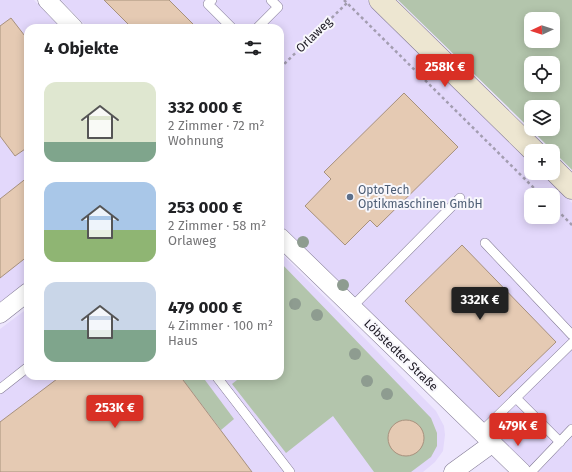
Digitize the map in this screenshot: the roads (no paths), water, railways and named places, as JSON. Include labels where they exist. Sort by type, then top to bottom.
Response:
[{"type":"street","points":[[47,0],[70,24]]},
{"type":"street","points":[[380,0],[527,144]]},
{"type":"street","points":[[560,176],[572,188]]},
{"type":"street","name":"Löbstedter Straße","points":[[284,241],[522,472]]},
{"type":"street","points":[[0,314],[24,295]]},
{"type":"street","points":[[453,472],[487,438]]},
{"type":"lane","points":[[212,0],[208,4],[228,24]]},
{"type":"lane","points":[[261,24],[278,7],[271,0]]},
{"type":"lane","points":[[352,307],[460,198]]},
{"type":"lane","points":[[485,243],[572,335]]},
{"type":"lane","points":[[487,438],[516,398],[572,343]]},
{"type":"lane","points":[[0,389],[24,370]]},
{"type":"lane","points":[[219,380],[290,472]]},
{"type":"lane","points":[[516,398],[560,442]]},
{"type":"lane","points":[[531,472],[572,429]]},
{"type":"place","name":"OptoTech Optikmaschinen GmbH","points":[[350,197]]}]
